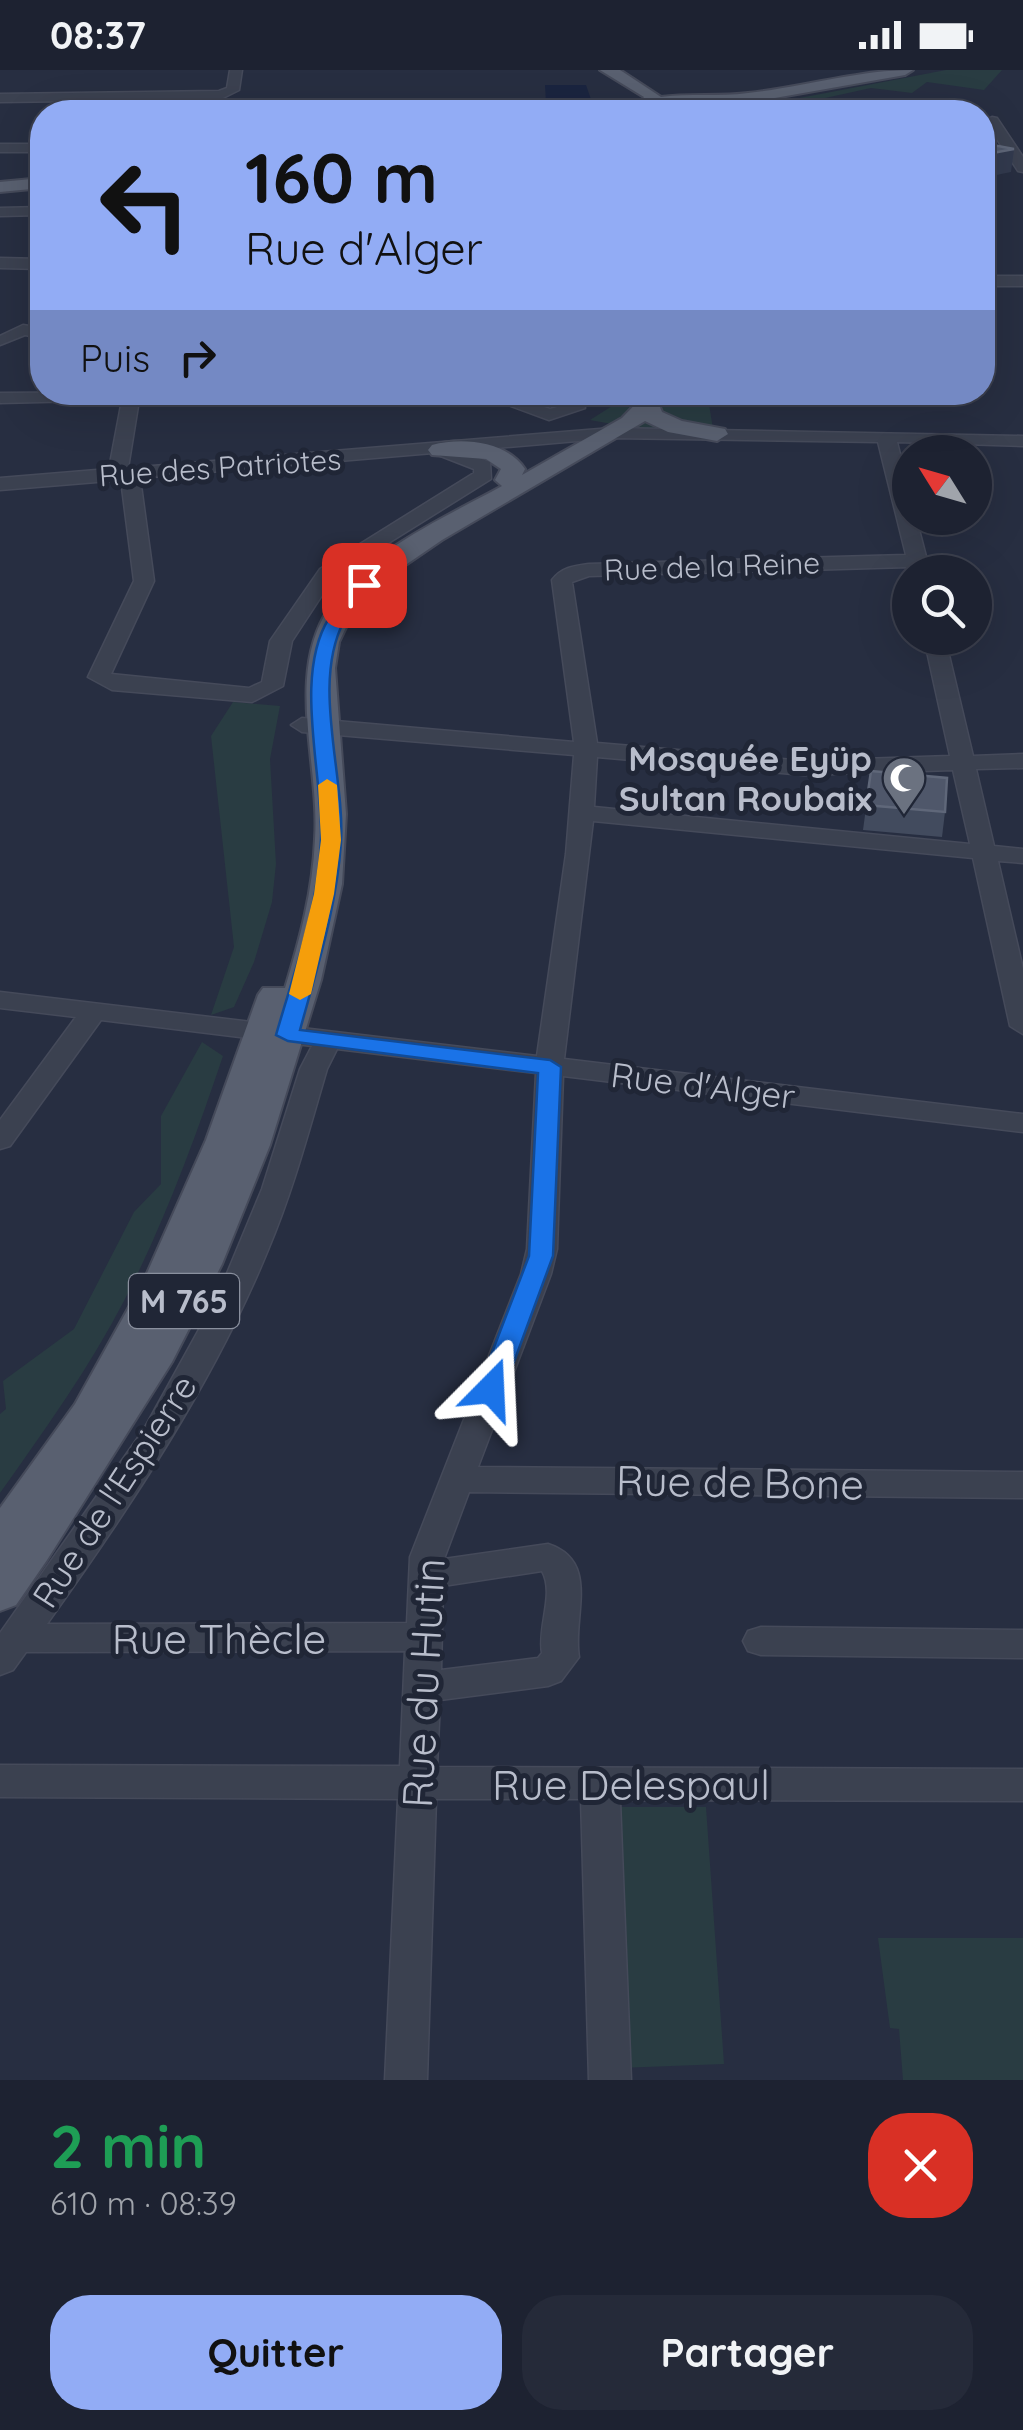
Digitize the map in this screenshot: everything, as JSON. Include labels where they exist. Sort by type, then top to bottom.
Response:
[{"type":"main road","points":[[608,70],[651,94],[652,100]]},
{"type":"main road","points":[[623,70],[660,90],[711,99],[751,98],[904,70]]},
{"type":"main road","points":[[769,100],[928,70]]},
{"type":"main road","points":[[676,100],[687,97]]},
{"type":"main road","points":[[0,185],[30,182]]},
{"type":"main road","name":"M 765","points":[[313,726],[326,642],[352,596],[405,552],[592,438],[638,405]]},
{"type":"main road","points":[[650,405],[652,416],[663,423],[717,434]]},
{"type":"main road","name":"M 765","points":[[0,1593],[13,1537],[131,1395],[192,1284],[240,1178],[275,1033],[316,937],[319,836],[313,726],[303,654],[314,623],[332,598],[386,552],[507,480],[592,438]]},
{"type":"main road","points":[[440,450],[482,452],[505,458],[513,470],[507,480]]},
{"type":"main road","points":[[0,1585],[13,1537]]},
{"type":"street","points":[[0,98],[221,95],[233,90],[236,70]]},
{"type":"street","points":[[995,123],[1023,168]]},
{"type":"street","points":[[0,148],[30,148]]},
{"type":"street","points":[[0,212],[30,211]]},
{"type":"street","points":[[0,262],[30,263]]},
{"type":"street","points":[[995,280],[1023,280]]},
{"type":"street","points":[[2,341],[23,330],[30,331]]},
{"type":"street","points":[[0,398],[30,397]]},
{"type":"street","points":[[134,405],[124,474],[144,581],[112,642],[99,677],[112,683],[252,695],[272,686],[281,641],[327,573],[484,474],[483,466],[440,450]]},
{"type":"street","points":[[519,405],[549,415],[576,408],[574,405]]},
{"type":"street","name":"Rue des Patriotes","points":[[0,484],[592,438],[750,436]]},
{"type":"street","points":[[886,436],[915,555]]},
{"type":"street","name":"Rue des Patriotes","points":[[592,438],[1023,439]]},
{"type":"street","points":[[470,486],[507,480]]},
{"type":"street","name":"Rue de la Reine","points":[[581,813],[585,724],[561,582],[568,574],[589,570],[892,566]]},
{"type":"street","points":[[939,655],[1023,1026]]},
{"type":"street","points":[[313,726],[804,768],[1023,761]]},
{"type":"street","points":[[581,813],[1023,856]]},
{"type":"street","name":"Rue du Hutin","points":[[406,2080],[425,1575],[430,1543],[540,1264],[550,1067],[581,813]]},
{"type":"street","name":"Rue d'Alger","points":[[0,1000],[1023,1124]]},
{"type":"street","points":[[0,1140],[92,1012]]},
{"type":"street","name":"Rue de l'Espierre","points":[[8,1649],[129,1477],[213,1336],[246,1267],[292,1144],[318,1052],[330,1040]]},
{"type":"street","name":"Rue de Bone","points":[[456,1478],[1023,1485]]},
{"type":"street","points":[[421,1688],[548,1670],[561,1657],[558,1628],[565,1596],[558,1565],[548,1558],[425,1575]]},
{"type":"street","name":"Rue Thècle","points":[[8,1649],[422,1637]]},
{"type":"street","points":[[761,1641],[1023,1644]]},
{"type":"street","name":"Rue Delespaul","points":[[0,1782],[1023,1785]]},
{"type":"street","points":[[600,1785],[610,2080]]},
{"type":"shaded area","points":[[946,70],[1002,70],[984,90],[927,82],[912,93],[871,88],[816,100],[789,100]]},
{"type":"shaded area","points":[[614,405],[709,405],[713,429],[639,429],[590,420]]},
{"type":"shaded area","points":[[233,702],[280,706],[270,759],[276,864],[272,902],[254,962],[234,1007],[211,1015],[234,947],[211,736]]},
{"type":"shaded area","points":[[202,1042],[223,1056],[153,1240],[97,1349],[0,1493],[0,1414],[6,1409],[3,1381],[74,1329],[134,1212],[161,1184],[161,1116]]},
{"type":"shaded area","points":[[614,1807],[706,1807],[724,2064],[619,2068]]},
{"type":"shaded area","points":[[878,1938],[1023,1938],[1023,2080],[903,2080],[899,2029],[890,2028]]},
{"type":"water","points":[[545,85],[586,85],[591,100],[546,100]]},
{"type":"building","points":[[995,145],[1014,149],[995,153]]},
{"type":"building","points":[[871,771],[947,778],[945,812],[866,805]]},
{"type":"slow traffic","points":[[300,994],[328,866],[331,840],[327,785]]},
{"type":"place","name":"Mosquée Eyüp Sultan Roubaix","points":[[904,816]]},
{"type":"route","points":[[364,585],[336,620],[323,656],[321,686],[331,840],[319,922],[288,1035],[550,1067],[541,1256],[491,1389]]}]
